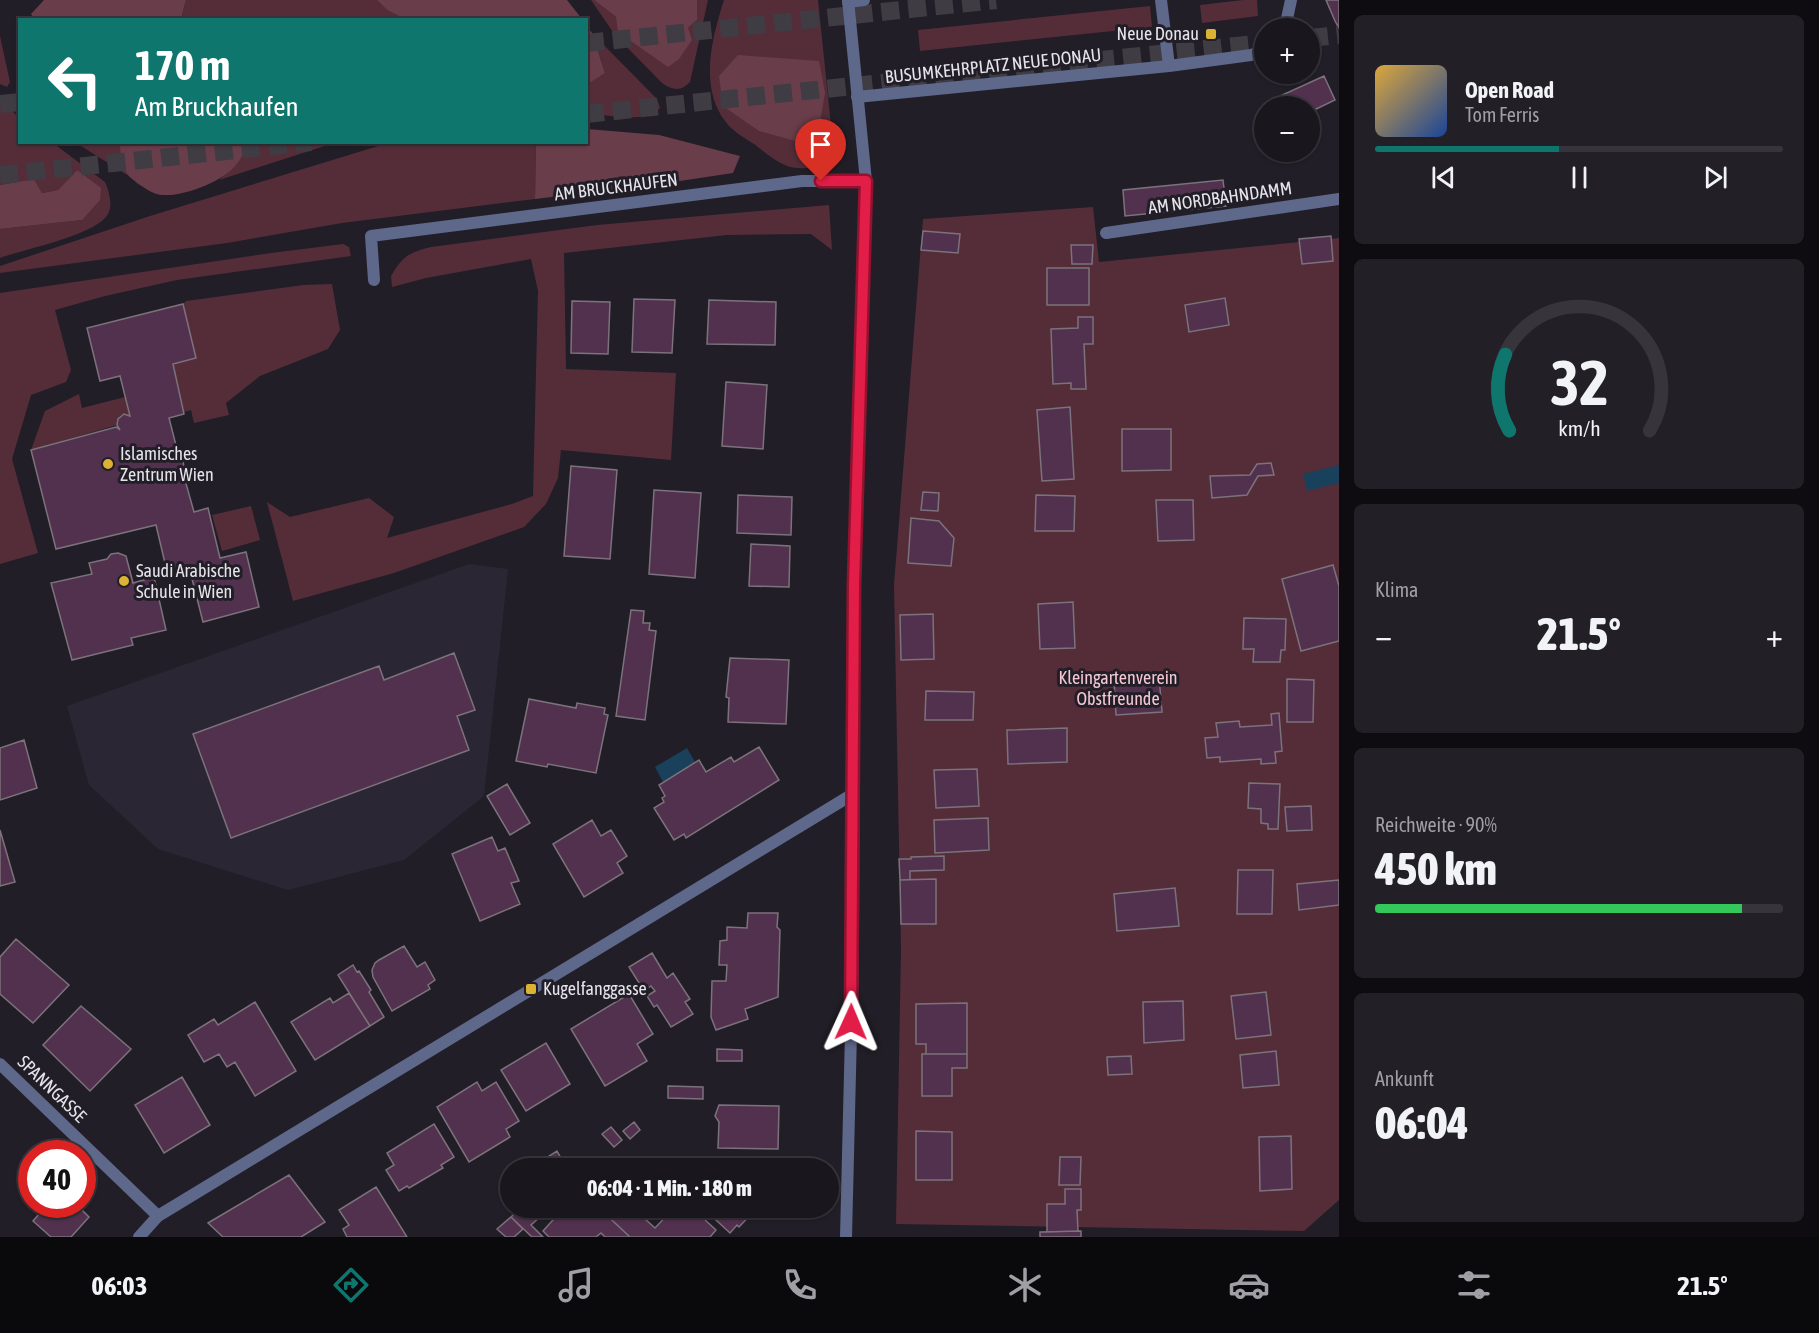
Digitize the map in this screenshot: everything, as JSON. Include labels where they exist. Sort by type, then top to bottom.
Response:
[{"type":"street","points":[[846,1237],[853,950],[854,585],[866,181],[848,1],[864,0]]},
{"type":"street","points":[[1161,0],[1168,66]]},
{"type":"street","points":[[1287,18],[1290,0]]},
{"type":"street","name":"BUSUMKEHRPLATZ NEUE DONAU","points":[[857,97],[1168,66],[1254,54]]},
{"type":"street","name":"AM BRUCKHAUFEN","points":[[374,280],[371,236],[802,181],[866,181]]},
{"type":"street","name":"AM NORDBAHNDAMM","points":[[1106,233],[1339,199]]},
{"type":"street","points":[[139,1237],[158,1216],[853,794]]},
{"type":"street","name":"SPANNGASSE","points":[[0,1064],[158,1216]]},
{"type":"shaded area","points":[[44,0],[186,0],[181,18],[33,18],[31,14]]},
{"type":"shaded area","points":[[377,0],[567,0],[581,18],[403,18],[387,10]]},
{"type":"shaded area","points":[[594,0],[697,0],[697,20],[688,28],[692,40],[679,59],[668,67],[618,32],[616,17]]},
{"type":"shaded area","points":[[588,28],[592,33],[605,73],[591,82],[588,80]]},
{"type":"shaded area","points":[[738,55],[819,61],[825,93],[819,128],[799,142],[759,131],[723,106],[719,76]]},
{"type":"shaded area","points":[[588,129],[659,135],[740,156],[733,173],[673,182],[657,176],[620,176],[602,185],[560,196],[535,199],[536,144],[588,144]]},
{"type":"shaded area","points":[[119,144],[244,144],[243,154],[227,174],[200,188],[173,195],[155,193],[137,183],[128,175]]},
{"type":"shaded area","points":[[77,170],[101,188],[100,200],[82,220],[0,229],[0,185],[34,179],[42,193],[58,190]]},
{"type":"shaded area","points":[[469,564],[508,569],[484,796],[404,860],[288,890],[158,849],[89,785],[67,706]]},
{"type":"green space","points":[[186,0],[377,0],[387,10],[403,18],[182,18]]},
{"type":"green space","points":[[591,0],[616,17],[688,28],[697,20],[697,0],[708,0],[690,82],[676,89],[662,83],[615,35]]},
{"type":"green space","points":[[724,0],[818,0],[835,164],[807,168],[786,166],[738,134],[725,121],[712,93],[710,77],[712,46]]},
{"type":"green space","points":[[1257,0],[1258,16],[1202,23],[1200,5]]},
{"type":"green space","points":[[1150,6],[1152,27],[920,51],[918,30]]},
{"type":"green space","points":[[592,33],[657,99],[660,108],[646,116],[636,117],[588,113],[588,80],[605,73]]},
{"type":"green space","points":[[0,36],[10,82],[7,87],[0,84]]},
{"type":"green space","points":[[0,101],[18,116],[18,144],[54,144],[105,182],[110,206],[108,214],[101,222],[90,228],[75,235],[0,258],[0,229],[82,220],[77,170],[58,190],[42,193],[34,179],[0,185]]},
{"type":"green space","points":[[78,144],[119,144],[127,175]]},
{"type":"green space","points":[[244,144],[331,144],[219,180],[240,159]]},
{"type":"green space","points":[[385,144],[536,144],[535,199],[342,223],[227,243],[0,273],[0,266],[150,216]]},
{"type":"green space","points":[[619,176],[657,176],[673,182],[560,196],[602,185]]},
{"type":"green space","points":[[829,205],[832,250],[811,234],[727,235],[564,253],[566,369],[676,373],[671,460],[561,450],[558,478],[546,504],[524,527],[394,573],[293,601],[267,502],[290,517],[369,498],[394,517],[387,538],[512,504],[533,496],[538,291],[531,259],[426,278],[392,287],[391,276],[407,256],[431,247],[597,225]]},
{"type":"green space","name":"Kleingartenverein Obstfreunde","points":[[1093,207],[1099,262],[1339,238],[1339,1200],[1304,1231],[896,1224],[901,949],[894,585],[923,219]]},
{"type":"green space","points":[[343,244],[349,247],[351,256],[177,280],[55,310],[71,370],[66,382],[31,395],[12,459],[38,553],[0,564],[0,293]]},
{"type":"green space","points":[[332,284],[340,330],[328,349],[260,376],[226,403],[229,415],[194,423],[191,410],[184,412],[173,364],[183,304],[186,301],[303,285]]},
{"type":"green space","points":[[79,394],[82,408],[125,397],[130,416],[121,415],[117,425],[31,450],[45,411]]},
{"type":"green space","points":[[251,506],[260,540],[222,551],[212,515]]},
{"type":"water","points":[[1339,465],[1339,483],[1307,491],[1303,474]]},
{"type":"water","points":[[687,748],[695,762],[663,782],[655,767]]},
{"type":"building","points":[[1326,0],[1339,0],[1339,28],[1335,21]]},
{"type":"building","points":[[1324,76],[1335,100],[1320,107],[1320,96],[1280,96],[1306,84],[1320,84],[1320,78]]},
{"type":"building","points":[[1223,180],[1226,206],[1125,216],[1123,190]]},
{"type":"building","points":[[923,231],[960,234],[958,253],[921,250]]},
{"type":"building","points":[[1331,236],[1333,261],[1302,264],[1299,239]]},
{"type":"building","points":[[1071,245],[1093,245],[1092,264],[1072,264]]},
{"type":"building","points":[[1047,268],[1089,268],[1089,305],[1047,305]]},
{"type":"building","points":[[1225,298],[1229,325],[1189,332],[1185,305]]},
{"type":"building","points":[[634,299],[675,300],[672,353],[632,352]]},
{"type":"building","points":[[709,300],[776,302],[775,345],[707,344]]},
{"type":"building","points":[[572,301],[610,302],[608,354],[571,353]]},
{"type":"building","name":"Islamisches Zentrum Wien","points":[[183,304],[196,358],[173,364],[184,414],[169,418],[179,457],[182,456],[185,472],[183,473],[194,512],[208,508],[220,558],[246,552],[259,607],[203,622],[190,571],[168,576],[156,525],[56,549],[31,450],[116,427],[120,430],[117,425],[118,419],[124,414],[130,416],[120,376],[100,381],[87,328]]},
{"type":"building","points":[[1078,317],[1093,317],[1093,344],[1084,344],[1086,389],[1071,389],[1071,383],[1053,384],[1051,329],[1078,328]]},
{"type":"building","points":[[726,382],[767,385],[763,449],[722,446]]},
{"type":"building","points":[[1070,407],[1074,479],[1042,481],[1037,410]]},
{"type":"building","points":[[1122,429],[1171,429],[1171,470],[1122,471]]},
{"type":"building","points":[[1271,463],[1274,475],[1258,476],[1247,495],[1212,498],[1210,476],[1250,475],[1257,464]]},
{"type":"building","points":[[571,466],[617,470],[610,559],[564,556]]},
{"type":"building","points":[[654,490],[701,493],[695,578],[649,574]]},
{"type":"building","points":[[923,492],[939,493],[938,511],[921,510]]},
{"type":"building","points":[[738,495],[792,497],[791,535],[737,533]]},
{"type":"building","points":[[1036,495],[1075,496],[1074,531],[1035,531]]},
{"type":"building","points":[[1156,500],[1193,500],[1194,540],[1158,541]]},
{"type":"building","points":[[911,518],[939,521],[954,538],[951,566],[908,563]]},
{"type":"building","points":[[751,544],[790,546],[789,587],[749,586]]},
{"type":"building","points":[[118,553],[126,556],[133,583],[154,577],[166,630],[131,638],[133,645],[72,660],[51,583],[92,574],[89,563],[107,559],[111,554]]},
{"type":"building","points":[[1333,565],[1339,586],[1339,641],[1301,651],[1282,579]]},
{"type":"building","points":[[1073,602],[1075,648],[1040,649],[1038,604]]},
{"type":"building","points":[[631,610],[644,611],[643,623],[650,623],[649,630],[656,631],[645,720],[616,716]]},
{"type":"building","points":[[933,614],[934,659],[901,660],[900,615]]},
{"type":"building","points":[[1244,618],[1286,619],[1285,650],[1281,650],[1280,662],[1253,662],[1254,649],[1243,649]]},
{"type":"building","points":[[454,653],[475,710],[457,716],[469,750],[231,838],[193,734],[379,666],[384,680]]},
{"type":"building","points":[[730,658],[789,660],[786,724],[728,722],[729,698],[726,697]]},
{"type":"building","points":[[1159,676],[1162,712],[1116,715],[1114,679]]},
{"type":"building","points":[[1287,679],[1314,680],[1313,722],[1287,722]]},
{"type":"building","points":[[926,691],[974,692],[973,720],[925,720]]},
{"type":"building","points":[[529,699],[576,708],[577,703],[605,708],[604,714],[608,715],[596,773],[516,761]]},
{"type":"building","points":[[1279,713],[1282,751],[1275,752],[1276,763],[1261,764],[1261,759],[1220,762],[1220,757],[1207,758],[1205,738],[1218,737],[1216,723],[1239,721],[1240,727],[1272,725],[1271,714]]},
{"type":"building","points":[[1067,728],[1067,762],[1008,764],[1007,730]]},
{"type":"building","points":[[24,740],[37,788],[0,800],[0,748]]},
{"type":"building","points":[[759,747],[779,780],[686,838],[684,834],[674,840],[654,808],[664,802],[662,798],[665,796],[659,785],[699,760],[706,772],[731,757],[734,762]]},
{"type":"building","points":[[977,769],[979,806],[936,808],[934,770]]},
{"type":"building","points":[[1249,783],[1280,784],[1278,829],[1268,829],[1268,824],[1261,823],[1261,809],[1248,808]]},
{"type":"building","points":[[507,784],[530,823],[510,835],[487,796]]},
{"type":"building","points":[[1311,806],[1312,830],[1287,831],[1285,807]]},
{"type":"building","points":[[988,818],[989,850],[935,853],[934,820]]},
{"type":"building","points":[[592,820],[601,836],[611,830],[627,856],[617,863],[623,873],[584,897],[553,844]]},
{"type":"building","points":[[0,830],[15,882],[0,886]]},
{"type":"building","points":[[492,837],[498,851],[505,848],[519,881],[511,883],[520,904],[480,921],[452,854]]},
{"type":"building","points":[[944,856],[944,870],[910,871],[910,880],[900,880],[899,859]]},
{"type":"building","points":[[1238,870],[1273,870],[1272,914],[1237,914]]},
{"type":"building","points":[[936,879],[936,924],[901,924],[900,880]]},
{"type":"building","points":[[1339,880],[1339,905],[1299,910],[1297,884]]},
{"type":"building","points":[[1175,888],[1179,926],[1117,931],[1114,894]]},
{"type":"building","points":[[748,913],[778,913],[777,927],[780,930],[778,997],[745,1009],[748,1019],[716,1030],[711,1017],[712,981],[726,981],[727,965],[719,965],[720,941],[727,940],[727,927],[747,928]]},
{"type":"building","points":[[16,939],[69,985],[33,1023],[0,994],[0,957]]},
{"type":"building","points":[[404,946],[417,967],[425,962],[435,980],[428,985],[430,989],[392,1011],[373,977],[372,970],[379,960]]},
{"type":"building","points":[[652,953],[667,978],[673,973],[690,999],[685,1002],[693,1014],[671,1027],[657,1005],[654,1007],[647,996],[655,991],[651,986],[644,991],[629,967]]},
{"type":"building","points":[[353,965],[371,990],[369,992],[384,1017],[370,1026],[338,975]]},
{"type":"building","points":[[1266,992],[1271,1035],[1236,1039],[1231,996]]},
{"type":"building","points":[[349,993],[370,1026],[315,1060],[291,1022],[330,998],[333,1003]]},
{"type":"building","points":[[629,994],[653,1034],[637,1044],[647,1061],[605,1086],[571,1029]]},
{"type":"building","points":[[1183,1001],[1184,1040],[1144,1043],[1143,1002]]},
{"type":"building","points":[[255,1002],[296,1071],[255,1096],[235,1062],[227,1067],[219,1054],[204,1062],[188,1035],[214,1019],[218,1025]]},
{"type":"building","points":[[967,1003],[967,1054],[926,1054],[926,1044],[916,1044],[916,1004]]},
{"type":"building","points":[[81,1006],[131,1049],[90,1091],[43,1045]]},
{"type":"building","points":[[546,1043],[570,1084],[526,1111],[501,1070]]},
{"type":"building","points":[[717,1049],[742,1050],[742,1061],[717,1061]]},
{"type":"building","points":[[1276,1051],[1279,1085],[1243,1088],[1240,1055]]},
{"type":"building","points":[[922,1054],[967,1054],[967,1068],[952,1068],[952,1096],[922,1096]]},
{"type":"building","points":[[1131,1056],[1132,1074],[1108,1075],[1107,1057]]},
{"type":"building","points":[[182,1077],[210,1125],[164,1153],[135,1105]]},
{"type":"building","points":[[477,1082],[482,1091],[496,1082],[519,1121],[506,1129],[510,1137],[469,1162],[437,1107]]},
{"type":"building","points":[[668,1086],[703,1087],[703,1099],[668,1098]]},
{"type":"building","points":[[719,1105],[779,1106],[778,1149],[718,1148],[719,1122],[715,1116]]},
{"type":"building","points":[[634,1122],[640,1130],[630,1139],[623,1131]]},
{"type":"building","points":[[434,1124],[454,1157],[441,1165],[443,1168],[409,1188],[407,1186],[399,1191],[386,1170],[394,1165],[387,1153]]},
{"type":"building","points":[[611,1127],[622,1140],[614,1147],[602,1134]]},
{"type":"building","points":[[916,1131],[952,1132],[952,1180],[916,1180]]},
{"type":"building","points":[[1291,1136],[1292,1189],[1260,1191],[1259,1137]]},
{"type":"building","points":[[557,1151],[561,1158],[546,1158]]},
{"type":"building","points":[[1060,1157],[1081,1157],[1080,1185],[1059,1185]]},
{"type":"building","points":[[289,1175],[325,1222],[301,1237],[223,1237],[208,1223]]},
{"type":"building","points":[[376,1187],[407,1237],[347,1237],[343,1229],[349,1225],[339,1210]]},
{"type":"building","points":[[1065,1189],[1081,1189],[1081,1210],[1077,1210],[1078,1231],[1047,1232],[1047,1204],[1065,1204]]},
{"type":"building","points":[[36,1218],[88,1218],[71,1237],[51,1237],[33,1221]]},
{"type":"building","points":[[512,1218],[539,1218],[531,1225],[543,1237],[532,1237]]},
{"type":"building","points":[[512,1218],[523,1229],[514,1237],[506,1237],[497,1229]]},
{"type":"building","points":[[555,1218],[610,1218],[630,1237],[605,1237],[601,1233],[596,1237],[549,1237],[543,1231]]},
{"type":"building","points":[[610,1218],[644,1218],[655,1228],[664,1218],[703,1218],[716,1230],[710,1237],[630,1237]]},
{"type":"building","points":[[714,1218],[748,1218],[739,1227],[737,1225],[730,1233]]},
{"type":"building","points":[[1081,1231],[1081,1237],[1040,1237],[1040,1232]]},
{"type":"tunnel","points":[[588,43],[996,0]]},
{"type":"tunnel","points":[[1320,37],[1339,35]]},
{"type":"tunnel","points":[[588,114],[1254,44]]},
{"type":"tunnel","points":[[0,104],[18,102]]},
{"type":"tunnel","points":[[0,175],[292,144]]},
{"type":"place","name":"Neue Donau","points":[[1211,34]]},
{"type":"place","name":"Islamisches Zentrum Wien","points":[[108,464]]},
{"type":"place","name":"Saudi Arabische Schule in Wien","points":[[124,581]]},
{"type":"place","name":"Kugelfanggasse","points":[[531,989]]},
{"type":"route","points":[[821,181],[866,181],[854,585],[851,1022]]}]
